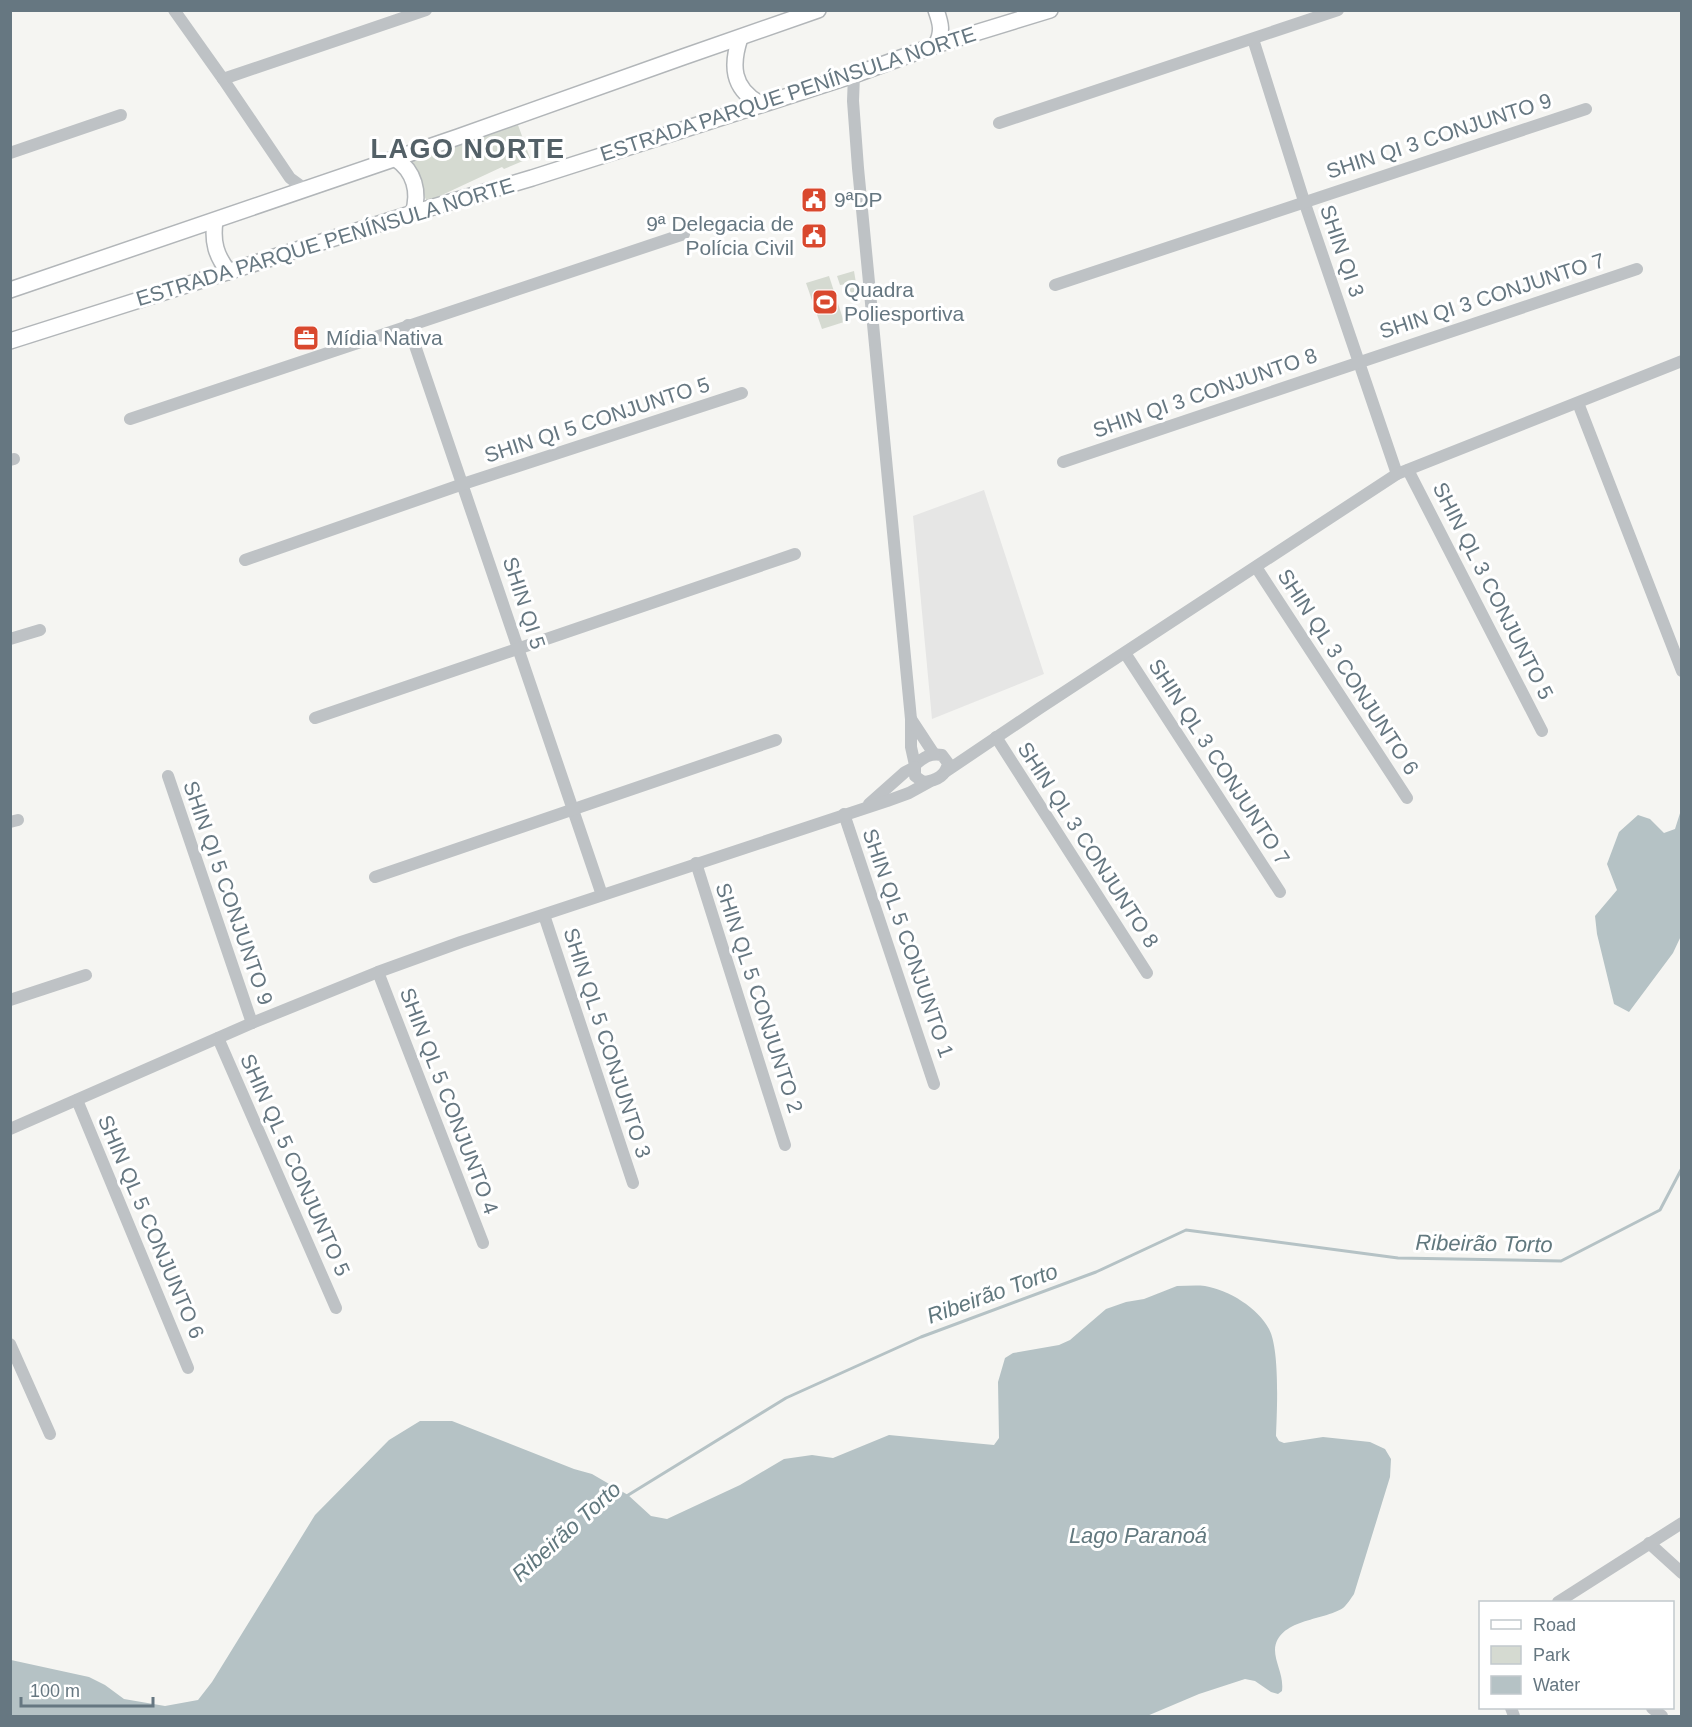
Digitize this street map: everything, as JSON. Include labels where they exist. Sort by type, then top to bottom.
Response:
[{"type":"main road","points":[[10,290],[396,159],[818,10]]},
{"type":"main road","points":[[936,10],[941,32],[936,45]]},
{"type":"main road","name":"ESTRADA PARQUE PENÍNSULA NORTE","points":[[10,340],[413,213],[532,178],[848,76],[936,45],[1050,10]]},
{"type":"main road","points":[[740,38],[734,61],[736,76],[746,96],[759,103]]},
{"type":"main road","points":[[396,159],[406,168],[415,185],[417,202],[413,213]]},
{"type":"main road","points":[[215,221],[216,253],[230,272]]},
{"type":"street","points":[[174,10],[290,178],[305,189]]},
{"type":"street","points":[[223,79],[426,10]]},
{"type":"street","points":[[999,123],[1338,10]]},
{"type":"street","name":"SHIN QI 3","points":[[1253,39],[1304,201],[1360,361],[1403,472]]},
{"type":"street","points":[[848,76],[853,101],[911,719],[911,747],[915,776],[918,780],[929,782]]},
{"type":"street","name":"SHIN QI 3 CONJUNTO 9","points":[[1055,285],[1586,109]]},
{"type":"street","points":[[10,153],[121,115]]},
{"type":"street","points":[[285,196],[290,178]]},
{"type":"street","points":[[130,419],[684,234]]},
{"type":"street","name":"SHIN QI 3 CONJUNTO 7","points":[[1360,361],[1637,269]]},
{"type":"street","name":"SHIN QI 5","points":[[408,325],[602,895]]},
{"type":"street","name":"SHIN QI 3 CONJUNTO 8","points":[[1063,462],[1360,361]]},
{"type":"street","points":[[10,1129],[252,1023],[378,972],[909,793],[940,777],[996,737],[1403,472],[1682,361]]},
{"type":"street","name":"SHIN QI 5 CONJUNTO 5","points":[[245,560],[464,484],[742,393]]},
{"type":"street","points":[[1578,403],[1682,671]]},
{"type":"street","name":"SHIN QL 3 CONJUNTO 5","points":[[1403,472],[1542,731]]},
{"type":"street","points":[[315,718],[795,554]]},
{"type":"street","name":"SHIN QL 3 CONJUNTO 6","points":[[1256,567],[1407,798]]},
{"type":"street","points":[[10,639],[40,630]]},
{"type":"street","name":"SHIN QL 3 CONJUNTO 7","points":[[1125,653],[1280,892]]},
{"type":"street","points":[[911,719],[948,763],[945,772]]},
{"type":"street","name":"SHIN QL 3 CONJUNTO 8","points":[[996,737],[1147,973]]},
{"type":"street","points":[[375,877],[776,740]]},
{"type":"street","points":[[866,806],[905,772],[928,756],[940,756],[984,745]]},
{"type":"street","name":"SHIN QI 5 CONJUNTO 9","points":[[168,776],[252,1023]]},
{"type":"street","name":"SHIN QL 5 CONJUNTO 1","points":[[844,814],[934,1084]]},
{"type":"street","name":"SHIN QL 5 CONJUNTO 2","points":[[696,863],[785,1145]]},
{"type":"street","name":"SHIN QL 5 CONJUNTO 3","points":[[544,915],[633,1183]]},
{"type":"street","name":"SHIN QL 5 CONJUNTO 4","points":[[378,972],[483,1243]]},
{"type":"street","points":[[10,1000],[86,975]]},
{"type":"street","name":"SHIN QL 5 CONJUNTO 5","points":[[218,1038],[336,1308]]},
{"type":"street","name":"SHIN QL 5 CONJUNTO 6","points":[[77,1100],[188,1368]]},
{"type":"street","points":[[10,1344],[50,1434]]},
{"type":"street","points":[[1560,1601],[1682,1523]]},
{"type":"street","points":[[1649,1543],[1682,1573]]},
{"type":"shaded area","points":[[984,490],[1044,674],[932,719],[913,516]]},
{"type":"green space","points":[[518,125],[530,158],[504,169],[502,167],[427,202],[408,157]]},
{"type":"green space","points":[[854,271],[861,294],[852,297],[847,284],[840,285],[837,276]]},
{"type":"green space","name":"Quadra Poliesportiva","points":[[829,276],[844,322],[822,329],[806,283]]},
{"type":"water","points":[[1681,810],[1681,936],[1673,953],[1629,1012],[1614,1004],[1597,934],[1595,916],[1617,890],[1607,864],[1619,832],[1638,815],[1650,819],[1664,833],[1675,829]]},
{"type":"water","name":"Lago Paranoá","points":[[1177,1286],[1205,1286],[1224,1291],[1250,1307],[1264,1321],[1269,1329],[1275,1351],[1276,1436],[1279,1441],[1284,1443],[1323,1437],[1370,1442],[1385,1449],[1391,1459],[1390,1477],[1354,1594],[1343,1608],[1302,1622],[1284,1632],[1275,1650],[1282,1685],[1282,1691],[1278,1694],[1255,1681],[1245,1679],[1199,1694],[1147,1716],[11,1716],[11,1660],[89,1677],[124,1699],[165,1706],[198,1700],[212,1682],[315,1515],[389,1440],[420,1421],[452,1421],[592,1474],[628,1495],[651,1516],[667,1519],[740,1485],[784,1459],[812,1455],[833,1458],[889,1435],[994,1445],[999,1438],[998,1382],[1005,1358],[1013,1353],[1059,1345],[1070,1340],[1106,1309],[1144,1299]]},
{"type":"waterway","name":"Ribeirão Torto","points":[[625,1497],[786,1398],[921,1337],[1096,1272],[1186,1230],[1398,1258],[1561,1261],[1660,1210],[1682,1168]]},
{"type":"place","name":"9ªDP","points":[[814,200]]},
{"type":"place","name":"9ª Delegacia de Polícia Civil","points":[[814,236]]},
{"type":"place","name":"Quadra Poliesportiva","points":[[825,302]]},
{"type":"place","name":"Mídia Nativa","points":[[306,338]]},
{"type":"district","name":"LAGO NORTE","points":[[468,149]]}]
